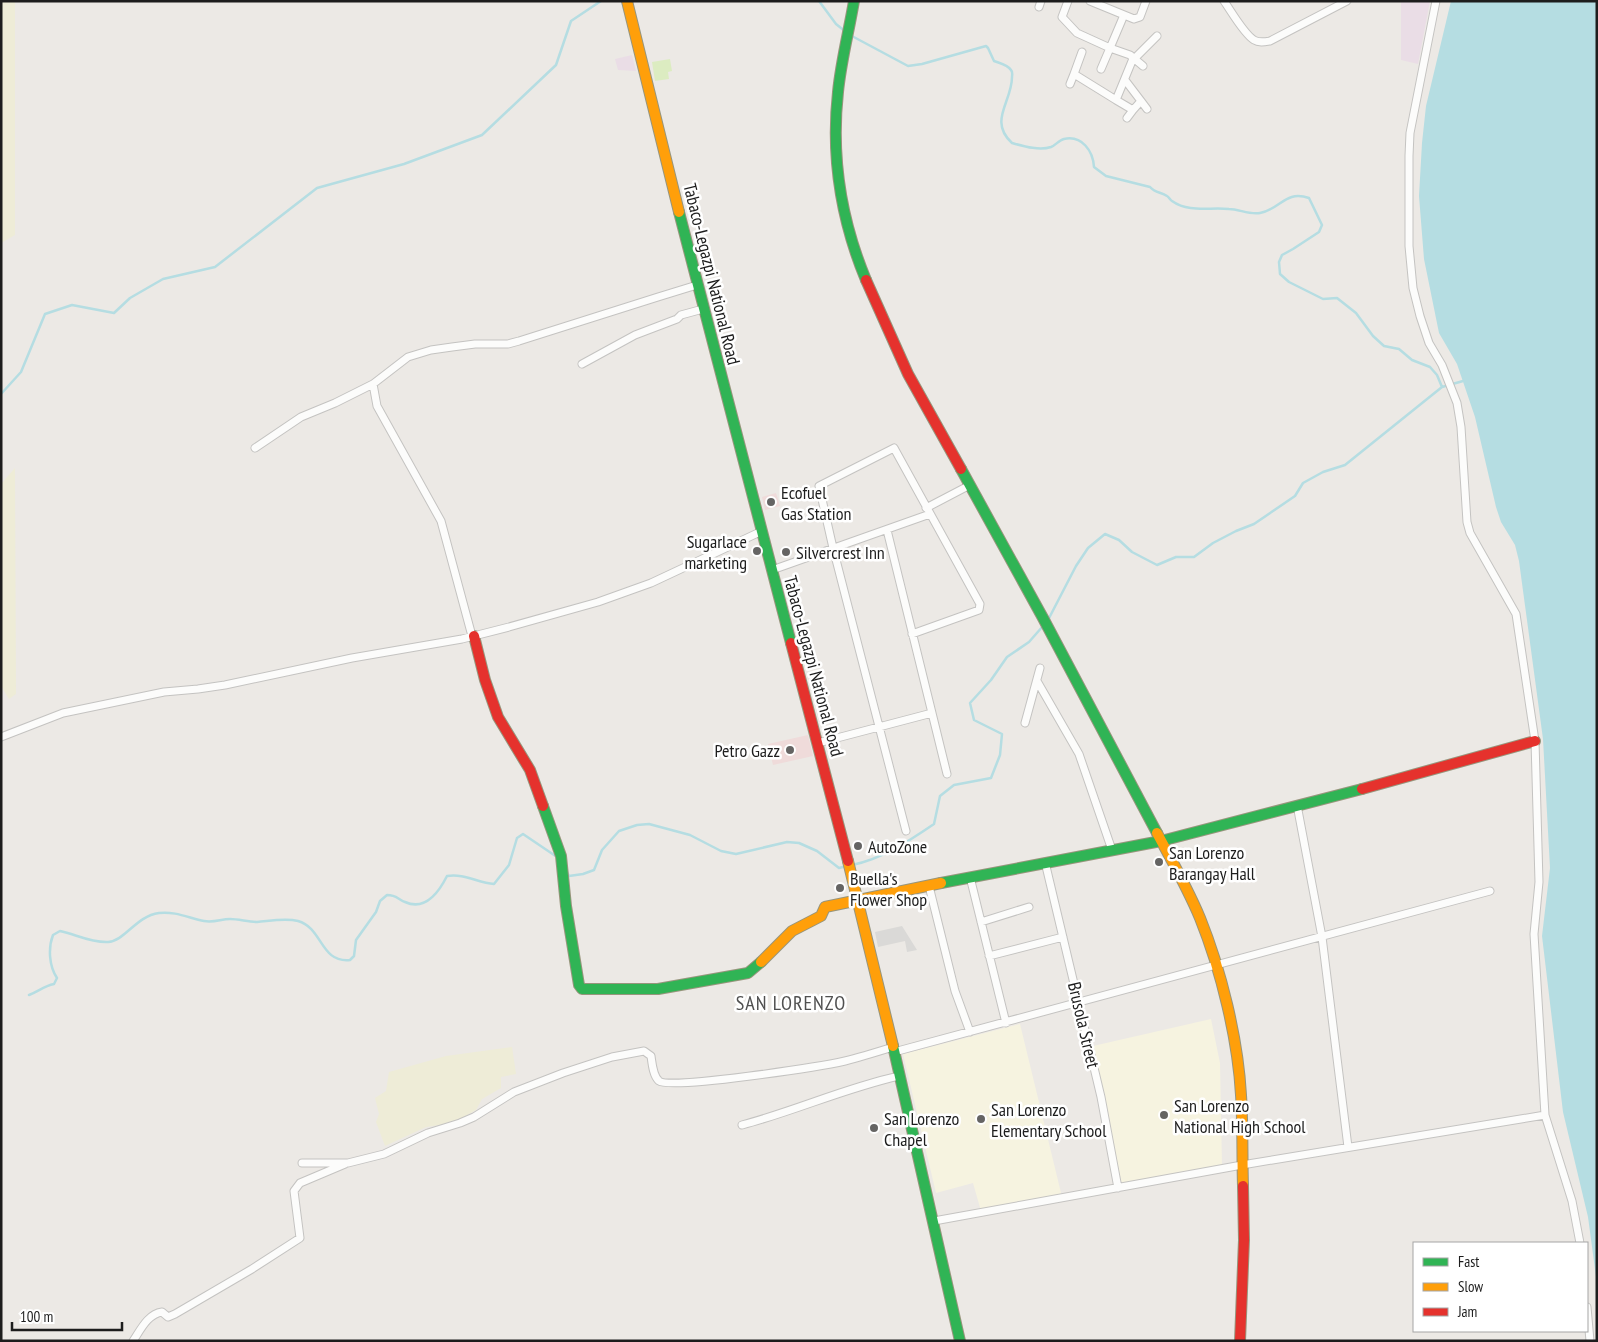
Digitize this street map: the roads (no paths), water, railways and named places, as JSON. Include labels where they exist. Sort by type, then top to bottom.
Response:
[{"type":"street","points":[[854,1],[838,91],[837,165],[843,208],[855,253],[908,374],[1043,618],[1161,841],[1200,918],[1216,965],[1228,1009],[1241,1094],[1244,1240],[1240,1341]]},
{"type":"street","points":[[1068,1],[1062,17],[1077,33],[1130,55],[1143,66]]},
{"type":"street","points":[[1090,1],[1134,19],[1140,17],[1146,1]]},
{"type":"street","points":[[1224,1],[1248,35],[1254,40],[1261,42],[1270,41],[1347,1]]},
{"type":"street","points":[[1436,1],[1410,133],[1408,156],[1409,246],[1413,288],[1429,344],[1442,365],[1457,403],[1462,427],[1467,522],[1470,533],[1516,614],[1535,741],[1539,882],[1534,934],[1545,1115],[1572,1201],[1580,1242]]},
{"type":"street","name":"Tabaco-Legazpi National Road","points":[[627,3],[697,286],[818,743],[878,980],[960,1341]]},
{"type":"street","points":[[1101,69],[1124,15]]},
{"type":"street","points":[[1116,100],[1132,61],[1157,36]]},
{"type":"street","points":[[1070,84],[1082,52]]},
{"type":"street","points":[[1074,74],[1133,110]]},
{"type":"street","points":[[1125,80],[1147,109]]},
{"type":"street","points":[[1126,118],[1141,101]]},
{"type":"street","points":[[255,448],[300,417],[335,404],[373,384],[408,357],[464,345],[495,345],[519,341],[658,296],[697,286]]},
{"type":"street","points":[[582,364],[635,335],[677,319],[681,315],[703,308]]},
{"type":"street","points":[[373,384],[377,406],[441,521],[485,680],[498,718],[530,770],[562,856],[572,946],[579,985],[582,989],[658,989],[748,973],[792,931],[822,916],[825,907],[1045,862],[1161,841],[1445,767],[1535,741]]},
{"type":"street","points":[[906,831],[833,548],[819,486],[894,448],[980,604],[979,610],[912,634]]},
{"type":"street","points":[[772,570],[887,530],[928,511],[970,486]]},
{"type":"street","points":[[887,530],[946,774]]},
{"type":"street","points":[[1,737],[63,712],[164,692],[198,690],[225,685],[352,658],[473,636],[598,602],[651,583],[762,531]]},
{"type":"street","points":[[1025,723],[1040,668]]},
{"type":"street","points":[[1037,681],[1079,754],[1112,850]]},
{"type":"street","points":[[818,743],[932,712]]},
{"type":"street","points":[[1297,805],[1322,936],[1348,1147]]},
{"type":"street","name":"Brusola Street","points":[[1045,862],[1079,1003],[1118,1188]]},
{"type":"street","points":[[970,877],[1006,1023]]},
{"type":"street","points":[[929,886],[955,991],[970,1032]]},
{"type":"street","points":[[133,1341],[145,1322],[156,1313],[162,1312],[168,1317],[175,1314],[252,1269],[300,1238],[294,1191],[300,1183],[348,1163],[384,1154],[428,1134],[460,1123],[474,1117],[514,1092],[563,1073],[612,1057],[644,1051],[651,1056],[658,1080],[662,1082],[685,1082],[818,1066],[844,1061],[1006,1023],[1490,891]]},
{"type":"street","points":[[981,922],[1029,907]]},
{"type":"street","points":[[989,956],[1063,937]]},
{"type":"street","points":[[742,1125],[768,1118],[867,1083],[899,1076]]},
{"type":"street","points":[[934,1221],[1242,1165],[1545,1115]]},
{"type":"street","points":[[302,1163],[348,1163]]},
{"type":"street","points":[[1588,1318],[1590,1341]]},
{"type":"water","points":[[1451,1],[1597,1],[1597,1284],[1588,1217],[1563,1112],[1542,936],[1550,868],[1543,739],[1519,561],[1515,545],[1501,522],[1496,507],[1475,417],[1457,364],[1439,333],[1424,259],[1419,196],[1422,143],[1426,106]]},
{"type":"waterway","points":[[1,394],[21,372],[45,314],[72,305],[114,313],[130,298],[163,279],[215,267],[317,188],[404,164],[482,135],[556,65],[571,21],[601,1]]},
{"type":"waterway","points":[[819,1],[836,24],[846,32]]},
{"type":"waterway","points":[[850,35],[908,66],[922,64],[986,46],[994,61],[1006,65],[1012,72],[1011,86],[1001,119],[1005,135],[1012,143],[1031,148],[1041,148],[1051,147],[1064,139],[1076,139],[1089,150],[1094,167],[1106,176],[1150,187],[1179,205],[1199,209],[1233,209],[1248,213],[1260,213],[1294,196],[1309,198],[1322,225],[1319,232],[1282,255],[1279,262],[1280,274],[1289,282],[1323,299],[1337,298],[1356,313],[1373,336],[1384,346],[1399,349],[1412,360],[1430,367],[1437,375],[1442,387]]},
{"type":"waterway","points":[[1047,622],[1076,566],[1088,548],[1105,534],[1119,540],[1132,552],[1157,565],[1176,557],[1194,557],[1213,543],[1254,524],[1295,496],[1303,483],[1323,472],[1345,465],[1442,387],[1463,381]]},
{"type":"waterway","points":[[852,865],[885,854],[934,824],[940,796],[954,785],[991,778],[1000,755],[1002,734],[974,720],[970,703],[991,680],[1007,657],[1029,642],[1043,626]]},
{"type":"waterway","points":[[567,872],[569,876],[594,870],[602,850],[619,831],[637,825],[649,824],[690,835],[721,851],[736,854],[787,842],[799,843],[817,851],[839,868],[847,866]]},
{"type":"waterway","points":[[29,995],[54,984],[57,978],[52,968],[50,951],[53,935],[60,931],[89,940],[114,941],[137,923],[159,913],[176,914],[208,921],[230,919],[257,922],[293,920],[306,925],[312,930],[327,951],[333,956],[350,960],[354,956],[356,940],[376,912],[380,901],[387,895],[412,904],[419,904],[435,894],[447,876],[453,875],[494,884],[509,865],[517,838],[523,834],[557,857]]},
{"type":"place","name":"Ecofuel Gas Station","points":[[771,502]]},
{"type":"place","name":"Sugarlace marketing","points":[[757,551]]},
{"type":"place","name":"Silvercrest Inn","points":[[786,552]]},
{"type":"place","name":"Petro Gazz","points":[[790,750]]},
{"type":"place","name":"AutoZone","points":[[858,846]]},
{"type":"place","name":"San Lorenzo Barangay Hall","points":[[1159,862]]},
{"type":"place","name":"Buella's Flower Shop","points":[[840,888]]},
{"type":"place","name":"San Lorenzo National High School","points":[[1164,1115]]},
{"type":"place","name":"San Lorenzo Elementary School","points":[[981,1119]]},
{"type":"place","name":"San Lorenzo Chapel","points":[[874,1128]]},
{"type":"district","name":"SAN LORENZO","points":[[791,1003]]}]
